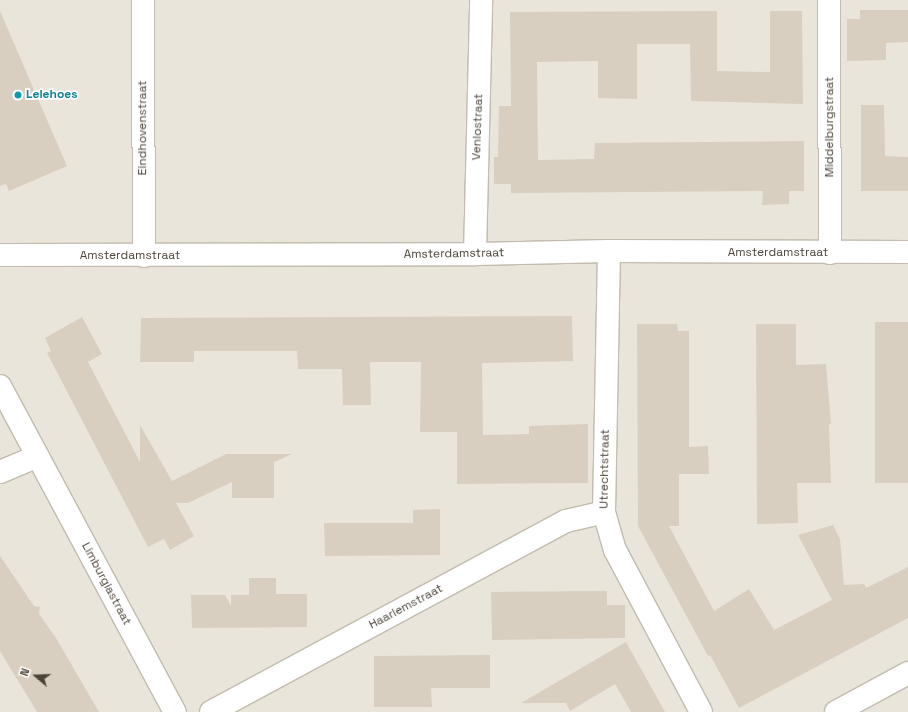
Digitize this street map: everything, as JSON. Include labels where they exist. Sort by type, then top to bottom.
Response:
[{"type":"street","name":"Eindhovenstraat","points":[[143,0],[144,256]]},
{"type":"street","name":"Venlostraat","points":[[475,254],[482,0]]},
{"type":"street","name":"Middelburgstraat","points":[[829,0],[830,253]]},
{"type":"street","name":"Amsterdamstraat","points":[[0,255],[144,256],[475,254],[609,251],[830,253],[908,252]]},
{"type":"street","name":"Utrechtstraat","points":[[609,251],[604,512],[615,550],[701,712]]},
{"type":"street","name":"Limburgiastraat","points":[[0,386],[175,712]]},
{"type":"street","points":[[0,472],[38,456]]},
{"type":"street","name":"Haarlemstraat","points":[[211,712],[566,521],[604,512]]},
{"type":"street","points":[[836,712],[908,673]]},
{"type":"shaded area","points":[[0,0],[908,0],[908,712],[0,712]]},
{"type":"building","points":[[860,10],[908,10],[908,42],[886,43],[886,60],[847,61],[847,19],[860,19]]},
{"type":"building","name":"Leiehoes","points":[[0,11],[67,166],[9,191],[6,184],[0,186]]},
{"type":"building","points":[[717,11],[717,71],[770,72],[770,11],[802,11],[803,104],[691,101],[690,44],[637,44],[637,99],[598,98],[598,61],[537,62],[538,160],[594,159],[595,143],[804,141],[804,191],[789,191],[789,204],[762,205],[763,191],[511,193],[511,184],[494,184],[494,157],[498,157],[499,106],[511,106],[510,12]]},
{"type":"building","points":[[861,105],[884,105],[885,156],[908,157],[908,191],[861,191]]},
{"type":"building","points":[[572,316],[573,361],[482,363],[483,435],[529,434],[529,426],[588,424],[588,483],[457,484],[457,432],[420,432],[421,362],[370,362],[371,405],[343,405],[342,369],[298,369],[297,351],[194,351],[194,362],[140,362],[141,318]]},
{"type":"building","points":[[82,317],[102,354],[88,362],[140,462],[140,425],[172,481],[226,454],[292,454],[274,462],[274,498],[232,498],[232,482],[188,503],[176,503],[194,536],[170,550],[164,539],[148,547],[47,353],[51,351],[45,338]]},
{"type":"building","points":[[875,322],[908,322],[908,483],[875,483]]},
{"type":"building","points":[[637,324],[677,324],[678,331],[689,331],[689,447],[708,446],[709,474],[679,474],[679,526],[669,526],[714,611],[749,589],[774,630],[832,600],[798,535],[833,525],[840,539],[844,585],[864,584],[866,588],[908,567],[908,618],[739,708],[710,655],[708,656],[638,526]]},
{"type":"building","points":[[756,324],[796,324],[796,365],[826,364],[831,424],[829,424],[831,483],[797,483],[798,523],[757,524]]},
{"type":"building","points":[[440,509],[440,555],[325,556],[324,523],[413,523],[413,510]]},
{"type":"building","points":[[0,556],[34,606],[40,607],[39,614],[56,638],[99,712],[37,712],[0,651]]},
{"type":"building","points":[[249,578],[276,578],[276,594],[307,594],[307,627],[192,628],[191,595],[225,595],[231,606],[231,595],[249,595]]},
{"type":"building","points":[[607,591],[607,605],[625,605],[625,638],[492,640],[491,592]]},
{"type":"building","points":[[626,642],[665,712],[631,712],[615,684],[570,711],[566,703],[521,703]]},
{"type":"building","points":[[490,655],[490,688],[431,688],[432,707],[374,707],[374,656]]},
{"type":"place","name":"Leiehoes","points":[[18,95]]}]
